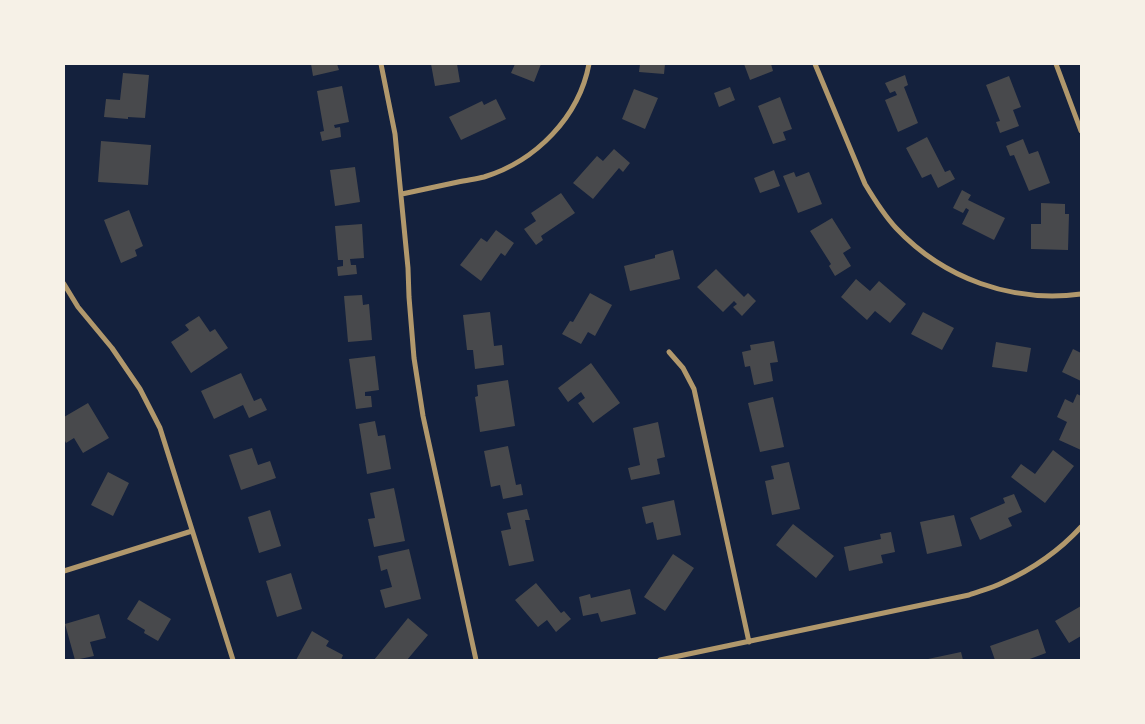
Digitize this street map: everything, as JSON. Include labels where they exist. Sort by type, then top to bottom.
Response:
[{"type":"street","points":[[381,64],[395,134],[402,194],[414,358],[423,416],[476,660]]},
{"type":"street","points":[[402,194],[484,177],[509,167],[529,155],[549,138],[566,118],[579,96],[589,64]]},
{"type":"street","points":[[815,64],[865,184],[896,227],[920,250],[947,269],[977,283],[1009,292],[1038,296],[1081,294]]},
{"type":"street","points":[[1056,64],[1081,131]]},
{"type":"street","points":[[64,284],[78,307],[112,348],[140,389],[160,428],[232,660]]},
{"type":"street","points":[[668,352],[683,368],[694,389],[749,642]]},
{"type":"street","points":[[660,660],[969,595],[1002,583],[1028,569],[1057,550],[1081,527]]},
{"type":"street","points":[[64,571],[192,531]]},
{"type":"building","points":[[311,64],[337,64],[339,70],[313,76]]},
{"type":"building","points":[[431,64],[457,64],[460,82],[435,86]]},
{"type":"building","points":[[515,64],[541,64],[534,82],[511,73]]},
{"type":"building","points":[[640,64],[665,64],[664,74],[639,72]]},
{"type":"building","points":[[744,64],[771,64],[773,71],[750,80]]},
{"type":"building","points":[[123,73],[149,75],[145,118],[104,117],[106,99],[120,100]]},
{"type":"building","points":[[905,75],[908,85],[904,87],[918,123],[898,132],[885,100],[897,95],[895,91],[890,93],[885,83]]},
{"type":"building","points":[[1009,76],[1021,107],[1013,110],[1019,126],[1000,133],[996,122],[1000,121],[986,85]]},
{"type":"building","points":[[342,86],[349,122],[334,125],[335,128],[340,127],[341,137],[322,141],[320,132],[324,131],[317,91]]},
{"type":"building","points":[[730,87],[735,100],[719,107],[714,93]]},
{"type":"building","points":[[634,89],[658,98],[645,129],[622,119]]},
{"type":"building","points":[[780,97],[792,129],[783,132],[786,140],[773,144],[758,106]]},
{"type":"building","points":[[496,99],[506,119],[461,140],[449,117],[482,101],[484,105]]},
{"type":"building","points":[[927,137],[945,172],[950,170],[955,179],[938,188],[931,174],[922,178],[906,148]]},
{"type":"building","points":[[1023,139],[1029,154],[1038,151],[1050,183],[1029,191],[1014,155],[1010,156],[1006,146]]},
{"type":"building","points":[[101,141],[151,145],[148,185],[98,182]]},
{"type":"building","points":[[614,149],[630,163],[623,172],[619,168],[593,199],[573,183],[597,156],[603,161]]},
{"type":"building","points":[[355,167],[360,202],[335,206],[330,170]]},
{"type":"building","points":[[774,170],[780,186],[760,193],[754,178]]},
{"type":"building","points":[[794,172],[796,177],[809,172],[822,204],[798,213],[783,176]]},
{"type":"building","points":[[962,190],[971,195],[968,200],[1005,218],[994,240],[962,224],[969,210],[966,208],[963,213],[953,208]]},
{"type":"building","points":[[561,193],[575,213],[541,236],[543,240],[536,245],[524,229],[536,221],[531,213]]},
{"type":"building","points":[[1041,203],[1065,204],[1065,214],[1069,214],[1068,250],[1031,249],[1031,224],[1041,224]]},
{"type":"building","points":[[129,210],[143,246],[135,250],[137,256],[121,263],[104,220]]},
{"type":"building","points":[[832,218],[851,248],[843,253],[851,266],[835,276],[829,266],[831,264],[810,231]]},
{"type":"building","points":[[362,224],[364,258],[350,259],[351,265],[356,265],[357,274],[338,276],[337,267],[343,266],[343,260],[338,260],[335,226]]},
{"type":"building","points":[[496,230],[514,243],[505,256],[501,253],[481,281],[460,265],[481,238],[487,242]]},
{"type":"building","points":[[673,250],[680,279],[630,291],[624,266],[655,258],[655,255]]},
{"type":"building","points":[[716,269],[744,297],[748,293],[756,301],[742,316],[733,307],[737,304],[734,301],[723,312],[697,287]]},
{"type":"building","points":[[856,279],[870,291],[879,281],[906,304],[890,323],[875,311],[867,320],[841,297]]},
{"type":"building","points":[[590,293],[612,305],[595,336],[588,332],[581,344],[562,334],[570,321],[573,322]]},
{"type":"building","points":[[362,295],[363,305],[369,304],[372,340],[348,342],[344,296]]},
{"type":"building","points":[[490,312],[494,346],[502,345],[504,365],[475,369],[473,350],[467,350],[463,315]]},
{"type":"building","points":[[923,312],[954,328],[942,350],[911,334]]},
{"type":"building","points":[[199,316],[210,332],[215,329],[228,348],[191,373],[171,342],[189,330],[185,325]]},
{"type":"building","points":[[774,341],[778,362],[770,363],[773,381],[754,385],[750,366],[745,367],[742,352],[751,350],[750,345]]},
{"type":"building","points":[[996,342],[1031,348],[1027,372],[992,367]]},
{"type":"building","points":[[1073,349],[1081,353],[1081,381],[1062,372]]},
{"type":"building","points":[[375,356],[379,390],[365,392],[365,396],[371,396],[372,407],[356,409],[349,359]]},
{"type":"building","points":[[591,363],[620,403],[593,423],[578,403],[585,398],[581,392],[568,402],[558,388]]},
{"type":"building","points":[[241,373],[254,401],[261,398],[267,410],[249,418],[243,405],[214,419],[201,391]]},
{"type":"building","points":[[508,380],[515,426],[480,432],[475,397],[478,396],[477,385]]},
{"type":"building","points":[[1077,394],[1081,396],[1081,450],[1059,440],[1067,422],[1057,417],[1065,399],[1073,403]]},
{"type":"building","points":[[773,397],[784,447],[760,452],[748,403]]},
{"type":"building","points":[[88,403],[109,438],[83,453],[74,438],[66,443],[64,439],[64,417]]},
{"type":"building","points":[[375,421],[378,436],[385,435],[391,469],[367,474],[359,424]]},
{"type":"building","points":[[658,422],[665,457],[657,459],[660,474],[631,480],[628,468],[640,465],[633,428]]},
{"type":"building","points":[[508,446],[516,485],[521,484],[523,495],[503,499],[500,485],[491,487],[484,451]]},
{"type":"building","points":[[252,448],[258,465],[270,461],[276,478],[241,490],[229,455]]},
{"type":"building","points":[[1053,450],[1074,466],[1045,503],[1011,477],[1021,464],[1035,474]]},
{"type":"building","points":[[789,462],[800,509],[772,515],[765,481],[774,479],[771,466]]},
{"type":"building","points":[[108,472],[129,483],[113,516],[91,505]]},
{"type":"building","points":[[394,488],[405,541],[374,547],[368,519],[375,518],[370,493]]},
{"type":"building","points":[[1014,494],[1022,512],[1008,518],[1012,526],[980,540],[970,518],[1005,503],[1003,498]]},
{"type":"building","points":[[674,500],[681,535],[657,540],[653,522],[646,524],[642,507]]},
{"type":"building","points":[[527,509],[530,520],[525,520],[534,561],[509,566],[501,531],[511,529],[507,513]]},
{"type":"building","points":[[270,510],[281,546],[259,553],[248,517]]},
{"type":"building","points":[[954,515],[962,546],[927,554],[920,522]]},
{"type":"building","points":[[793,524],[834,556],[816,578],[776,545]]},
{"type":"building","points":[[891,532],[895,552],[881,555],[883,563],[849,571],[844,547],[881,539],[880,534]]},
{"type":"building","points":[[409,549],[421,599],[385,608],[380,590],[392,587],[387,569],[381,571],[378,556]]},
{"type":"building","points":[[673,554],[694,568],[665,611],[644,597]]},
{"type":"building","points":[[291,573],[302,609],[277,617],[266,581]]},
{"type":"building","points":[[536,583],[561,613],[564,611],[571,619],[556,632],[547,620],[538,627],[515,600]]},
{"type":"building","points":[[630,589],[636,614],[601,622],[598,613],[583,616],[579,597],[590,594],[591,598]]},
{"type":"building","points":[[139,600],[171,619],[158,641],[144,633],[145,630],[127,619]]},
{"type":"building","points":[[1081,606],[1081,636],[1069,643],[1055,621]]},
{"type":"building","points":[[99,614],[106,638],[90,642],[94,656],[75,660],[65,624]]},
{"type":"building","points":[[408,618],[428,635],[407,660],[374,660]]},
{"type":"building","points":[[1038,629],[1046,653],[1027,660],[995,660],[990,646]]},
{"type":"building","points":[[312,631],[329,641],[326,646],[343,655],[341,660],[296,660]]},
{"type":"building","points":[[961,652],[963,660],[928,660],[928,659]]}]
